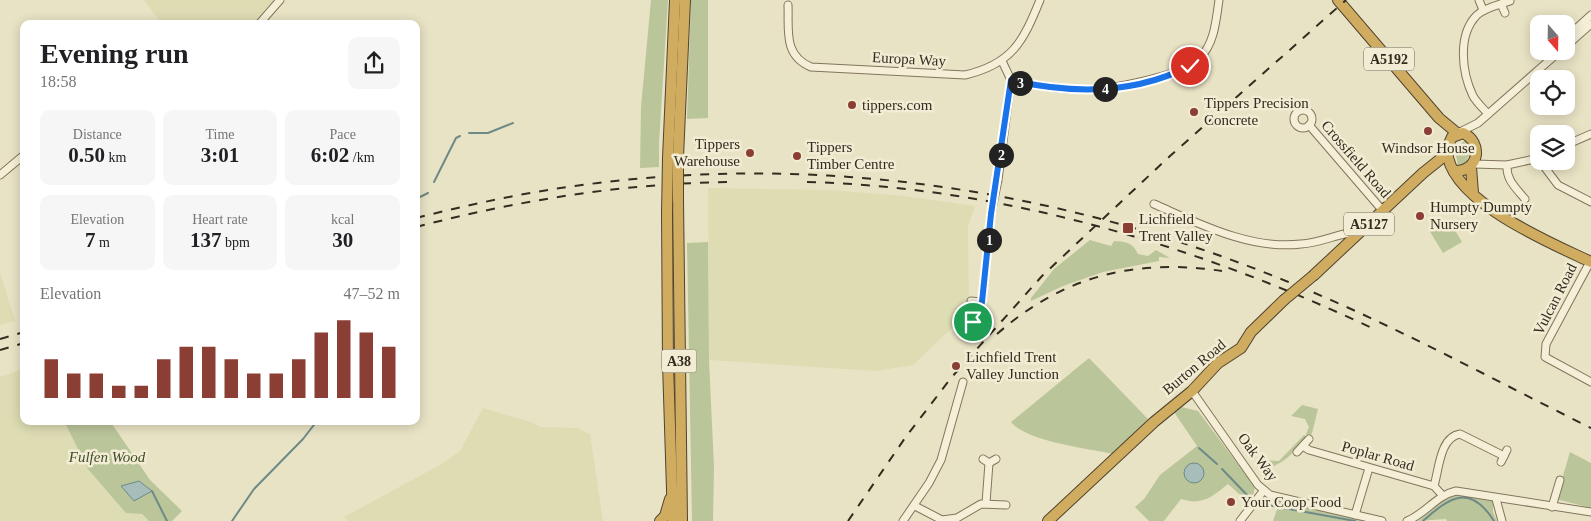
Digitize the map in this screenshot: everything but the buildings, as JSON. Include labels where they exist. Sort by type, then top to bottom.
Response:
[{"type":"highway","name":"A38","points":[[675,0],[673,158],[678,200],[682,521]]},
{"type":"highway","name":"A38","points":[[673,521],[668,364],[667,213],[685,0]]},
{"type":"highway","name":"A5192","points":[[1338,0],[1439,118],[1458,133]]},
{"type":"highway","name":"A5192","points":[[1439,118],[1447,148]]},
{"type":"highway","points":[[1473,193],[1472,166],[1474,145],[1468,135],[1458,133],[1449,141],[1447,160],[1473,193],[1516,226],[1590,262]]},
{"type":"highway","name":"A5127","points":[[1424,173],[1437,164],[1447,148]]},
{"type":"highway","points":[[1424,173],[1467,170],[1472,166]]},
{"type":"highway","name":"Burton Road","points":[[1048,521],[1154,422],[1192,391],[1218,363],[1241,348],[1251,332],[1284,300],[1314,275],[1424,173]]},
{"type":"highway","points":[[660,521],[669,503],[672,476]]},
{"type":"street","points":[[262,20],[280,0]]},
{"type":"street","name":"Europa Way","points":[[788,5],[789,46],[796,58],[811,67],[965,75],[988,70],[1002,61],[1020,43],[1040,0]]},
{"type":"street","points":[[1011,80],[1022,84],[1086,91],[1124,86],[1178,72],[1200,59],[1208,47],[1214,35],[1219,0]]},
{"type":"street","points":[[1479,0],[1483,10]]},
{"type":"street","points":[[1488,114],[1472,93],[1462,48],[1470,25],[1483,10],[1510,2]]},
{"type":"street","points":[[1501,4],[1505,13]]},
{"type":"street","points":[[1575,29],[1591,15]]},
{"type":"street","points":[[1575,38],[1591,24]]},
{"type":"street","points":[[1458,133],[1478,123],[1550,60]]},
{"type":"street","points":[[962,332],[979,314],[982,302],[991,214],[998,180],[1011,80],[1002,61]]},
{"type":"street","points":[[1478,123],[1474,145],[1489,163]]},
{"type":"street","name":"Crossfield Road","points":[[1309,125],[1383,211]]},
{"type":"street","points":[[1575,141],[1591,134]]},
{"type":"street","points":[[0,175],[20,158]]},
{"type":"street","points":[[1472,166],[1489,163],[1507,165],[1530,161]]},
{"type":"street","points":[[1507,165],[1507,174],[1512,184],[1525,199]]},
{"type":"street","points":[[1547,170],[1558,185],[1591,202]]},
{"type":"street","points":[[1154,204],[1219,230],[1256,242],[1300,244],[1349,233],[1355,237]]},
{"type":"street","name":"Vulcan Road","points":[[1590,262],[1546,344],[1545,357],[1591,382]]},
{"type":"street","points":[[972,301],[982,302]]},
{"type":"street","points":[[903,521],[915,506],[941,460],[963,382]]},
{"type":"street","name":"Oak Way","points":[[1192,391],[1264,490],[1279,498],[1382,521]]},
{"type":"street","points":[[1443,496],[1434,486],[1447,442],[1453,435],[1460,434],[1504,456]]},
{"type":"street","points":[[1297,452],[1310,440]]},
{"type":"street","name":"Poplar Road","points":[[1303,446],[1309,450],[1434,486]]},
{"type":"street","points":[[986,503],[986,461],[996,459]]},
{"type":"street","points":[[1356,515],[1369,468]]},
{"type":"street","points":[[1552,507],[1560,480]]},
{"type":"street","points":[[1240,521],[1264,490]]},
{"type":"street","points":[[1408,521],[1417,517],[1443,496],[1460,491],[1492,496],[1496,499],[1591,512]]},
{"type":"street","points":[[1496,499],[1502,521]]},
{"type":"street","points":[[915,506],[942,521],[958,518],[976,506],[986,503],[1006,506]]},
{"type":"green space","points":[[144,0],[274,0],[256,20],[159,20]]},
{"type":"green space","points":[[651,0],[668,0],[659,167],[640,168],[641,107]]},
{"type":"green space","points":[[691,0],[708,0],[708,118],[687,119]]},
{"type":"green space","points":[[1465,140],[1470,146],[1470,152],[1465,165],[1458,166],[1455,149]]},
{"type":"green space","points":[[708,188],[830,190],[904,196],[975,206],[968,226],[969,308],[957,323],[913,365],[876,371],[709,360]]},
{"type":"green space","points":[[1448,219],[1462,242],[1443,253],[1429,230]]},
{"type":"green space","points":[[1090,240],[1111,246],[1114,241],[1126,242],[1134,247],[1138,254],[1148,256],[1156,250],[1170,258],[1159,257],[1159,261],[1103,272],[1063,286],[1031,301],[1031,298],[1054,269]]},
{"type":"green space","points":[[708,242],[709,360],[714,467],[713,521],[692,521],[687,243]]},
{"type":"green space","points":[[0,272],[15,321],[0,325]]},
{"type":"green space","points":[[1089,358],[1149,420],[1113,454],[1073,447],[1030,435],[1011,422]]},
{"type":"green space","points":[[20,370],[20,425],[66,425],[88,469],[149,521],[0,521],[0,377]]},
{"type":"green space","points":[[1302,405],[1318,409],[1312,433],[1309,437],[1306,434],[1309,427],[1305,419],[1291,416]]},
{"type":"green space","points":[[1181,407],[1198,411],[1255,487],[1253,495],[1248,502],[1228,484],[1212,496],[1201,501],[1181,499],[1164,521],[1149,521],[1135,507],[1144,499],[1160,475],[1197,446],[1174,412]]},
{"type":"green space","points":[[483,408],[531,422],[540,427],[577,428],[590,434],[603,521],[347,521],[344,517],[440,465],[460,451]]},
{"type":"green space","name":"Fulfen Wood","points":[[66,425],[113,425],[150,480],[182,511],[172,521],[149,521],[142,514],[126,513],[88,469]]},
{"type":"green space","points":[[1304,435],[1308,437],[1278,464],[1264,468],[1256,467],[1262,460],[1279,461]]},
{"type":"green space","points":[[1570,452],[1591,463],[1591,508],[1556,499]]},
{"type":"green space","points":[[1458,494],[1490,499],[1493,502],[1493,512],[1497,521],[1447,521],[1446,519],[1418,521],[1446,498]]},
{"type":"green space","points":[[1280,501],[1365,521],[1273,521]]},
{"type":"water","points":[[1194,463],[1201,466],[1204,473],[1201,480],[1194,483],[1187,480],[1184,473],[1187,466]]},
{"type":"water","points":[[139,481],[152,491],[134,501],[121,486]]},
{"type":"waterway","points":[[469,133],[488,133],[513,123]]},
{"type":"waterway","points":[[434,182],[456,138],[460,136]]},
{"type":"waterway","points":[[420,197],[428,193]]},
{"type":"waterway","points":[[232,521],[254,489],[303,439],[314,425]]},
{"type":"waterway","points":[[1199,448],[1217,464]]},
{"type":"waterway","points":[[1222,469],[1248,496]]},
{"type":"waterway","points":[[152,491],[167,521]]},
{"type":"waterway","points":[[1423,521],[1451,500],[1460,498],[1468,498],[1477,502],[1494,521]]},
{"type":"waterway","points":[[1267,505],[1355,521]]},
{"type":"railway","points":[[848,521],[905,438],[951,378],[1042,276],[1170,156],[1346,0]]},
{"type":"railway","points":[[420,217],[552,189],[686,175],[773,174],[861,178],[948,188],[1034,203],[1120,224],[1204,250],[1286,281],[1325,297],[1440,352],[1591,428]]},
{"type":"railway","points":[[420,226],[533,201],[573,195],[652,186],[732,182]]},
{"type":"railway","points":[[807,182],[880,186],[954,195],[1098,226],[1169,247],[1239,272],[1307,299],[1374,329]]},
{"type":"railway","points":[[997,334],[1022,314],[1048,298],[1074,285],[1102,276],[1130,270],[1159,267],[1222,271]]},
{"type":"railway","points":[[0,339],[20,333]]},
{"type":"railway","points":[[0,350],[20,344]]},
{"type":"place","name":"tippers.com","points":[[852,105]]},
{"type":"place","name":"Tippers Precision Concrete","points":[[1194,112]]},
{"type":"place","name":"Windsor House","points":[[1428,131]]},
{"type":"place","name":"Tippers Warehouse","points":[[750,153]]},
{"type":"place","name":"Tippers Timber Centre","points":[[797,156]]},
{"type":"place","name":"Humpty Dumpty Nursery","points":[[1420,216]]},
{"type":"place","name":"Lichfield Trent Valley","points":[[1128,228]]},
{"type":"place","name":"Lichfield Trent Valley Junction","points":[[956,366]]},
{"type":"place","name":"Your Coop Food","points":[[1231,502]]},
{"type":"route","points":[[973,322],[979,314],[982,302],[991,214],[998,180],[1011,80],[1022,84],[1071,90],[1100,90],[1178,72],[1190,66]]}]
